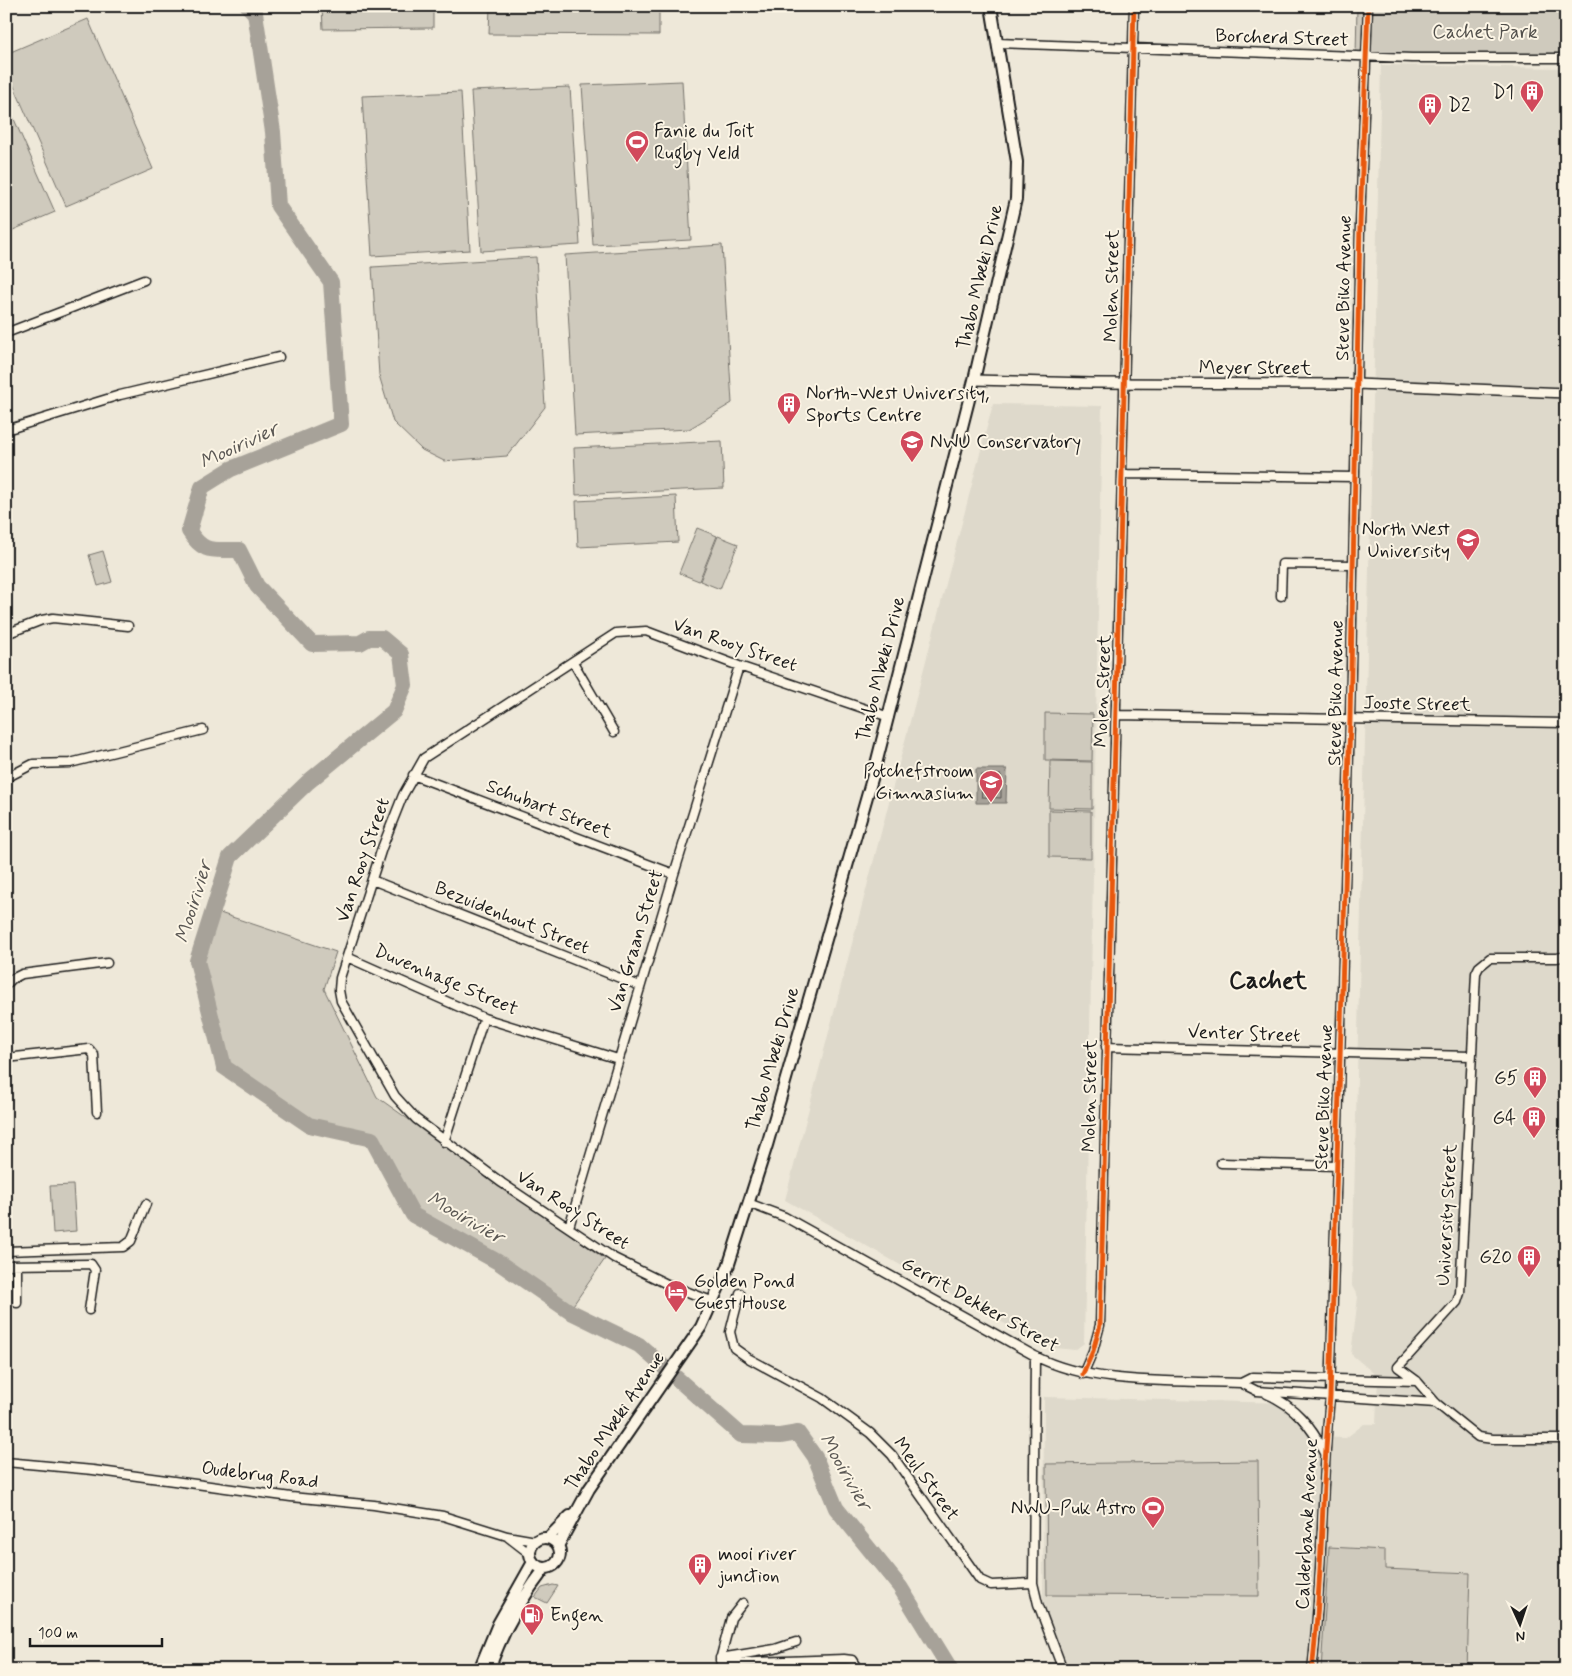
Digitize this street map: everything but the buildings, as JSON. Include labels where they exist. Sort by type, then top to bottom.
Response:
[{"type":"main road","name":"Thabo Mbeki Drive","points":[[684,1352],[701,1327],[714,1302],[728,1267],[767,1145],[889,716],[926,559],[974,380],[1012,221],[1018,183],[1017,162],[991,6]]},
{"type":"main road","name":"Thabo Mbeki Avenue","points":[[558,1546],[576,1510],[684,1352]]},
{"type":"main road","name":"Thabo Mbeki Avenue","points":[[548,1538],[576,1510]]},
{"type":"main road","points":[[479,1670],[498,1624],[532,1558],[536,1541],[548,1538],[558,1546],[560,1554],[557,1561],[552,1566],[545,1568],[524,1594],[511,1617],[489,1670]]},
{"type":"main road","points":[[532,1558],[545,1568]]},
{"type":"street","name":"Molen Street","points":[[1083,1374],[1093,1351],[1100,1324],[1106,1047],[1126,384],[1134,6]]},
{"type":"street","name":"Steve Biko Avenue","points":[[1330,1380],[1350,719],[1360,224],[1368,6]]},
{"type":"street","name":"Borcherd Street","points":[[998,43],[1133,50],[1412,58],[1566,58]]},
{"type":"street","points":[[6,333],[144,280]]},
{"type":"street","points":[[6,430],[120,395],[278,357]]},
{"type":"street","name":"Meyer Street","points":[[974,380],[1126,384],[1357,384],[1566,393]]},
{"type":"street","points":[[1123,474],[1355,477]]},
{"type":"street","points":[[1281,596],[1282,564],[1353,565]]},
{"type":"street","points":[[6,634],[42,620],[53,618],[128,626]]},
{"type":"street","name":"Van Rooy Street","points":[[714,1302],[668,1284],[614,1258],[444,1142],[416,1119],[395,1096],[341,1001],[339,990],[340,978],[372,880],[403,795],[424,758],[616,633],[646,631],[740,666],[889,716]]},
{"type":"street","points":[[573,662],[614,732]]},
{"type":"street","name":"Van Graan Street","points":[[569,1227],[674,874],[740,666]]},
{"type":"street","name":"Jooste Street","points":[[1117,715],[1566,723]]},
{"type":"street","points":[[6,778],[33,764],[70,763],[204,730]]},
{"type":"street","name":"Schubart Street","points":[[413,775],[674,874]]},
{"type":"street","name":"Bezuidenhout Street","points":[[372,880],[640,986]]},
{"type":"street","name":"University Street","points":[[1566,956],[1557,958],[1490,958],[1479,967],[1476,973],[1460,1294],[1457,1302],[1398,1367],[1417,1381],[1436,1404],[1478,1437],[1566,1440]]},
{"type":"street","name":"Duvenhage Street","points":[[348,957],[484,1018],[618,1059]]},
{"type":"street","points":[[6,985],[12,979],[22,974],[107,963]]},
{"type":"street","points":[[444,1142],[484,1018]]},
{"type":"street","name":"Venter Street","points":[[1106,1047],[1471,1056]]},
{"type":"street","points":[[6,1058],[90,1049],[94,1055],[97,1112]]},
{"type":"street","points":[[1221,1163],[1337,1166]]},
{"type":"street","name":"Gerrit Dekker Street","points":[[748,1203],[772,1211],[864,1260],[1035,1356],[1063,1369],[1083,1374],[1241,1383],[1257,1391],[1436,1404]]},
{"type":"street","points":[[6,1250],[123,1247],[131,1241],[146,1204]]},
{"type":"street","points":[[6,1266],[91,1264],[96,1270],[89,1310]]},
{"type":"street","points":[[16,1265],[17,1302]]},
{"type":"street","name":"Meul Street","points":[[740,1293],[738,1308],[730,1332],[734,1348],[748,1358],[822,1398],[870,1433],[892,1455],[980,1580],[991,1585],[1033,1583]]},
{"type":"street","points":[[1035,1356],[1033,1583],[1038,1604],[1063,1670]]},
{"type":"street","name":"Gerrit Dekker Street","points":[[1241,1383],[1253,1377],[1417,1381]]},
{"type":"street","name":"Calderbank Avenue","points":[[1312,1670],[1318,1621],[1330,1380]]},
{"type":"street","name":"Calderbank Avenue","points":[[1257,1391],[1283,1401],[1296,1411],[1317,1437],[1325,1453]]},
{"type":"street","name":"Oudebrug Road","points":[[6,1462],[93,1470],[291,1497],[374,1505],[443,1516],[507,1536],[536,1541]]},
{"type":"street","name":"Oudebrug Road","points":[[507,1536],[532,1558]]},
{"type":"street","points":[[719,1668],[731,1618],[743,1603]]},
{"type":"street","points":[[720,1658],[775,1649],[796,1642]]},
{"type":"street","points":[[719,1668],[729,1663],[844,1659],[852,1660],[857,1668]]},
{"type":"shaded area","name":"North West University","points":[[1381,65],[1566,68],[1566,1670],[1062,1670],[1043,1607],[1044,1397],[1284,1403],[1311,1437],[1346,1438],[1364,1424],[1376,1424],[1378,1377],[1351,1354],[1358,1297],[1352,1286]]},
{"type":"shaded area","name":"Potchefstroom Gimnasium","points":[[993,404],[1102,406],[1084,1343],[1075,1350],[1046,1347],[785,1200]]},
{"type":"green space","points":[[322,6],[433,6],[433,28],[323,29]]},
{"type":"green space","points":[[490,6],[659,6],[659,35],[489,34]]},
{"type":"green space","name":"Cachet Park","points":[[1357,6],[1566,6],[1566,60],[1356,56]]},
{"type":"green space","points":[[88,19],[153,169],[66,206],[6,68],[6,54]]},
{"type":"green space","name":"Fanie du Toit Rugby Veld","points":[[682,81],[691,240],[593,245],[582,85]]},
{"type":"green space","points":[[570,87],[580,245],[481,251],[471,91]]},
{"type":"green space","points":[[461,92],[470,250],[372,256],[362,96]]},
{"type":"green space","points":[[6,101],[55,212],[6,233]]},
{"type":"green space","points":[[722,245],[732,403],[689,429],[575,435],[565,255]]},
{"type":"green space","points":[[536,257],[545,407],[507,456],[444,461],[422,450],[393,422],[379,375],[372,267]]},
{"type":"green space","points":[[722,441],[724,488],[576,495],[574,448]]},
{"type":"green space","points":[[676,496],[678,542],[578,547],[576,501]]},
{"type":"green space","points":[[697,528],[717,536],[699,581],[679,573]]},
{"type":"green space","points":[[718,536],[738,544],[720,589],[700,581]]},
{"type":"green space","points":[[103,551],[112,582],[98,586],[89,555]]},
{"type":"green space","points":[[1045,713],[1093,714],[1092,761],[1045,760]]},
{"type":"green space","points":[[1050,761],[1092,762],[1092,809],[1049,808]]},
{"type":"green space","points":[[1049,810],[1091,811],[1091,858],[1049,857]]},
{"type":"green space","points":[[214,911],[336,952],[324,989],[377,1097],[605,1259],[569,1311],[498,1262],[413,1215],[372,1139],[309,1125],[224,1067],[197,961]]},
{"type":"green space","points":[[73,1185],[76,1231],[53,1233],[50,1186]]},
{"type":"green space","name":"NWU-Puk Astro","points":[[1258,1461],[1259,1596],[1047,1595],[1046,1464]]},
{"type":"green space","points":[[1329,1547],[1385,1550],[1385,1569],[1470,1573],[1467,1670],[1321,1670]]},
{"type":"green space","points":[[553,1585],[558,1586],[547,1603],[535,1597],[542,1588]]},
{"type":"water","points":[[976,769],[1007,769],[1006,803],[976,803]]},
{"type":"waterway","name":"Mooirivier","points":[[248,6],[255,13],[273,132],[278,206],[331,282],[341,424],[231,469],[202,487],[189,531],[194,539],[210,549],[239,550],[257,586],[312,644],[360,643],[369,638],[382,638],[401,654],[405,685],[394,711],[308,782],[230,857],[197,961],[224,1067],[309,1125],[372,1139],[413,1215],[498,1262],[569,1311],[639,1345],[741,1435],[780,1436],[798,1433],[815,1457],[836,1508],[900,1587],[951,1670]]},
{"type":"cycle path","points":[[1083,1374],[1093,1351],[1100,1325],[1134,6]]},
{"type":"cycle path","points":[[1312,1670],[1316,1636],[1330,1397],[1350,719],[1360,224],[1368,6]]},
{"type":"place","name":"D1","points":[[1532,113]]},
{"type":"place","name":"D2","points":[[1430,126]]},
{"type":"place","name":"Fanie du Toit Rugby Veld","points":[[637,163]]},
{"type":"place","name":"North-West University, Sports Centre","points":[[789,425]]},
{"type":"place","name":"NWU Conservatory","points":[[912,463]]},
{"type":"place","name":"North West University","points":[[1468,561]]},
{"type":"place","name":"Potchefstroom Gimnasium","points":[[991,803]]},
{"type":"place","name":"G5","points":[[1535,1099]]},
{"type":"place","name":"G4","points":[[1534,1139]]},
{"type":"place","name":"G20","points":[[1529,1278]]},
{"type":"place","name":"Golden Pond Guest House","points":[[676,1313]]},
{"type":"place","name":"NWU-Puk Astro","points":[[1153,1529]]},
{"type":"place","name":"mooi river junction","points":[[700,1586]]},
{"type":"place","name":"Engen","points":[[532,1636]]},
{"type":"district","name":"Cachet","points":[[1268,981]]}]
